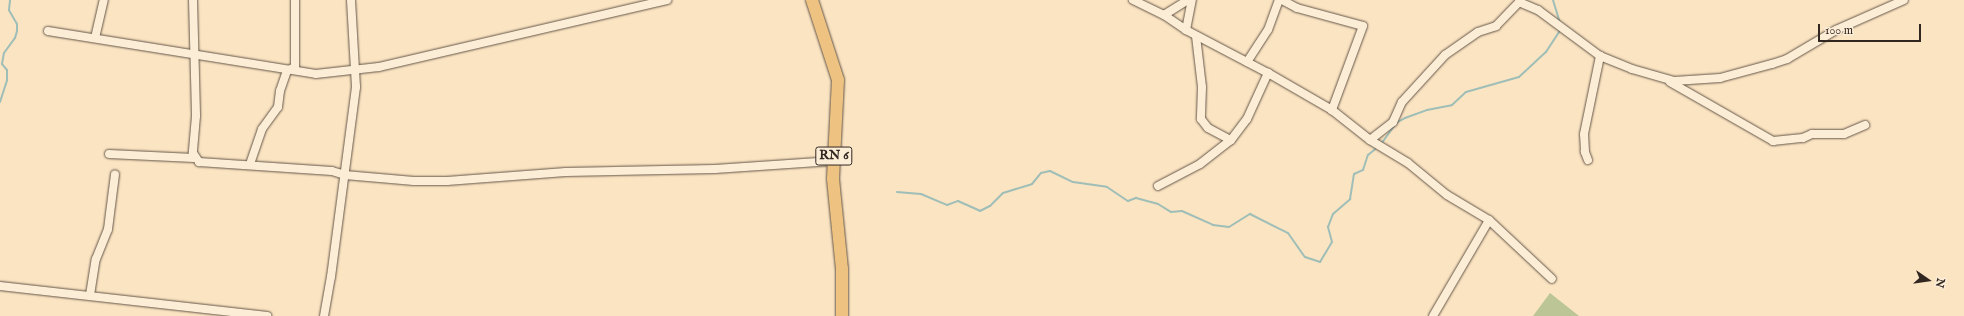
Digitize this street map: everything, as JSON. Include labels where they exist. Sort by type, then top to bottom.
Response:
[{"type":"main road","name":"RN 6","points":[[812,0],[838,80],[833,161],[842,269],[842,316]]},
{"type":"street","points":[[94,38],[104,0]]},
{"type":"street","points":[[193,0],[194,158]]},
{"type":"street","points":[[250,164],[262,129],[278,106],[280,91],[287,71],[295,66],[295,0]]},
{"type":"street","points":[[324,316],[346,175],[356,88],[351,0]]},
{"type":"street","points":[[48,31],[194,54],[287,71],[316,74],[356,71],[667,0]]},
{"type":"street","points":[[1133,0],[1164,15],[1196,36],[1268,73],[1332,110],[1370,140],[1408,163],[1447,195],[1489,220],[1552,279]]},
{"type":"street","points":[[1164,15],[1188,0]]},
{"type":"street","points":[[1186,30],[1192,0]]},
{"type":"street","points":[[1247,62],[1268,30],[1279,0]]},
{"type":"street","points":[[1282,0],[1296,8],[1363,26],[1332,110]]},
{"type":"street","points":[[1666,80],[1720,78],[1787,59],[1836,30],[1904,0]]},
{"type":"street","points":[[1370,140],[1393,122],[1402,102],[1445,55],[1478,32],[1496,26],[1519,2],[1538,10],[1600,56],[1666,80],[1767,139],[1782,141],[1812,134],[1844,134],[1865,125]]},
{"type":"street","points":[[1196,36],[1200,56],[1201,119],[1208,128],[1231,140]]},
{"type":"street","points":[[1588,160],[1585,152],[1584,134],[1600,56]]},
{"type":"street","points":[[1158,186],[1200,164],[1231,140],[1247,119],[1268,73]]},
{"type":"street","points":[[109,154],[194,158],[199,162],[250,164],[332,171],[346,175],[447,181],[566,172],[715,169],[833,161]]},
{"type":"street","points":[[90,295],[96,259],[108,229],[115,174]]},
{"type":"street","points":[[1433,316],[1489,220]]},
{"type":"street","points":[[0,286],[267,316]]},
{"type":"green space","points":[[1550,293],[1579,316],[1533,316]]},
{"type":"waterway","points":[[0,102],[7,80],[7,70],[2,64],[4,53],[15,38],[17,31],[17,24],[9,10],[10,0]]},
{"type":"waterway","points":[[1553,0],[1560,23]]},
{"type":"waterway","points":[[1381,144],[1396,123],[1405,118],[1427,110],[1452,105],[1466,92],[1519,77],[1546,52],[1561,29]]},
{"type":"waterway","points":[[897,192],[921,194],[947,205],[958,201],[980,211],[990,206],[1003,193],[1032,184],[1041,173],[1050,171],[1073,182],[1107,187],[1128,201],[1136,198],[1158,204],[1171,212],[1182,211],[1213,225],[1229,227],[1250,214],[1288,233],[1305,257],[1320,262],[1332,242],[1328,227],[1333,214],[1350,199],[1354,174],[1363,170],[1368,155],[1378,147]]}]
